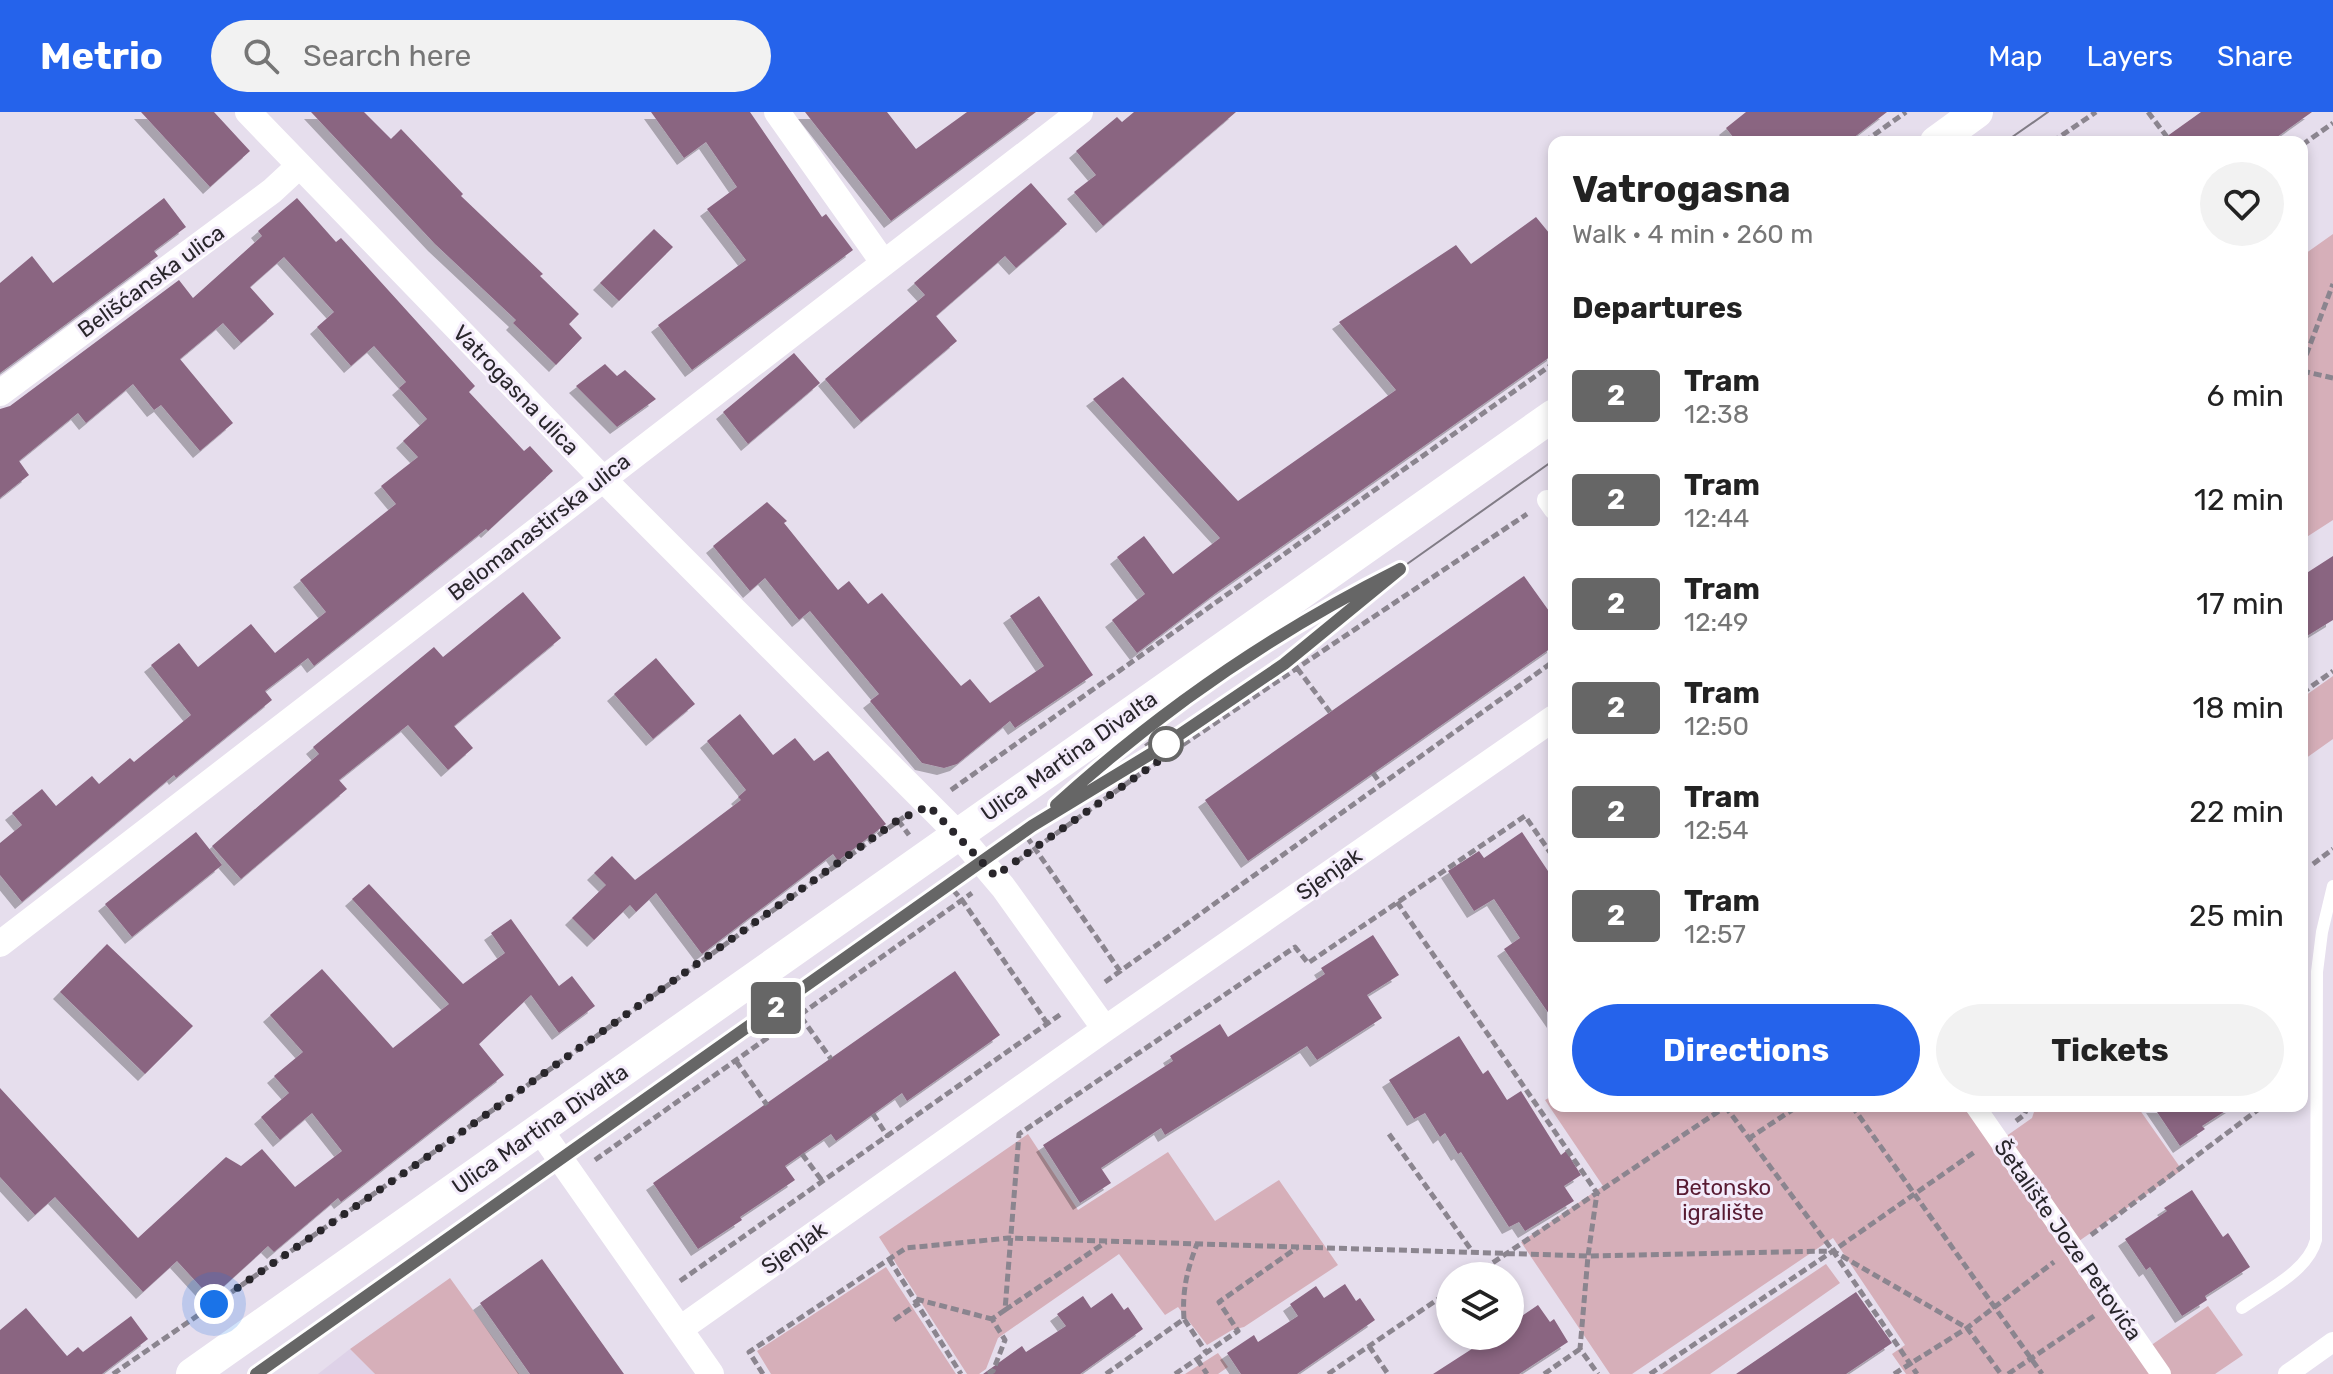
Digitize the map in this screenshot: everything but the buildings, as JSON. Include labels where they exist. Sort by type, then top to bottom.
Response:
[{"type":"street","name":"Vatrogasna ulica","points":[[248,112],[602,478],[958,834]]},
{"type":"street","points":[[777,112],[883,262]]},
{"type":"street","name":"Belomanastirska ulica","points":[[0,944],[1080,112]]},
{"type":"street","points":[[1944,136],[1977,112]]},
{"type":"street","name":"Belišćanska ulica","points":[[0,393],[272,191],[299,166]]},
{"type":"street","name":"Ulica Martina Divalta","points":[[192,1374],[1548,419]]},
{"type":"street","name":"Sjenjak","points":[[680,1329],[1548,722]]},
{"type":"street","points":[[958,834],[995,876],[1105,1029]]},
{"type":"street","name":"Šetalište Joze Petovića","points":[[1979,1112],[2161,1374]]},
{"type":"street","points":[[540,1130],[711,1374]]},
{"type":"street","points":[[2288,1374],[2333,1342]]},
{"type":"lane","points":[[2242,1308],[2293,1272],[2314,1250],[2317,972],[2322,932],[2333,886]]},
{"type":"path","points":[[1872,136],[1906,112]]},
{"type":"path","points":[[2061,136],[2096,112]]},
{"type":"path","points":[[2148,112],[2166,136]]},
{"type":"path","points":[[2308,141],[2333,123]]},
{"type":"path","points":[[2308,353],[2333,284]]},
{"type":"path","points":[[113,1374],[417,1164],[898,820],[929,806],[1548,367]]},
{"type":"path","points":[[2308,371],[2333,378]]},
{"type":"path","points":[[587,1166],[1160,760],[1548,507]]},
{"type":"path","points":[[1297,668],[1330,712]]},
{"type":"path","points":[[2308,689],[2333,671]]},
{"type":"path","points":[[1146,743],[1160,760]]},
{"type":"path","points":[[980,770],[1120,971]]},
{"type":"path","points":[[1373,773],[1381,784]]},
{"type":"path","points":[[1005,1310],[1019,1134],[1295,947],[1308,963],[1525,816],[1548,849]]},
{"type":"path","points":[[898,820],[962,900],[1047,1023]]},
{"type":"path","points":[[2313,864],[2333,849]]},
{"type":"path","points":[[1397,902],[1597,1193],[1580,1349],[1598,1374]]},
{"type":"path","points":[[801,1017],[831,1059]]},
{"type":"path","points":[[736,1061],[767,1105]]},
{"type":"path","points":[[1493,1262],[1717,1112]]},
{"type":"path","points":[[1730,1112],[1833,1251],[1917,1374]]},
{"type":"path","points":[[1748,1139],[1789,1112]]},
{"type":"path","points":[[1856,1112],[2042,1374]]},
{"type":"path","points":[[1650,1374],[1833,1251],[2025,1112]]},
{"type":"path","points":[[873,1114],[888,1137]]},
{"type":"path","points":[[1389,1134],[1472,1251]]},
{"type":"path","points":[[802,1154],[823,1182]]},
{"type":"path","points":[[763,1374],[749,1352],[906,1248],[1009,1238],[1588,1256],[1833,1251],[1967,1328],[2001,1374]]},
{"type":"path","points":[[992,1319],[1107,1241]]},
{"type":"path","points":[[1197,1244],[1185,1275],[1182,1295],[1184,1319],[1206,1352]]},
{"type":"path","points":[[1175,1374],[1238,1331],[1219,1302],[1299,1247]]},
{"type":"path","points":[[889,1259],[961,1374]]},
{"type":"path","points":[[1328,1374],[1436,1301]]},
{"type":"path","points":[[916,1302],[992,1319],[1005,1340],[993,1371],[988,1374]]},
{"type":"path","points":[[894,1320],[916,1302]]},
{"type":"path","points":[[2008,1374],[2112,1304]]},
{"type":"path","points":[[1106,1374],[1184,1319]]},
{"type":"path","points":[[1369,1346],[1388,1374]]},
{"type":"path","points":[[1544,1374],[1580,1349]]},
{"type":"path","points":[[1197,1359],[1207,1374]]},
{"type":"shaded area","points":[[350,1349],[375,1374],[318,1374]]},
{"type":"green space","points":[[2333,234],[2333,520],[2308,536],[2308,252]]},
{"type":"green space","points":[[2333,676],[2333,739],[2308,757],[2308,694]]},
{"type":"green space","name":"Betonsko igralište","points":[[1553,1112],[1980,1112],[2157,1374],[1906,1374],[1892,1354],[1905,1345],[1833,1238],[1632,1374],[1610,1374],[1521,1242],[1603,1186]]},
{"type":"green space","points":[[2034,1112],[2141,1112],[2182,1170],[2079,1241],[2005,1137],[2032,1118]]},
{"type":"green space","points":[[1028,1134],[1078,1210],[1168,1152],[1215,1221],[1279,1180],[1338,1265],[1244,1327],[1232,1330],[1207,1345],[1178,1307],[1165,1315],[1119,1254],[998,1338],[986,1369],[979,1374],[967,1374],[879,1237]]},
{"type":"green space","points":[[1826,1264],[1840,1283],[1710,1374],[1662,1374]]},
{"type":"green space","points":[[886,1267],[956,1374],[771,1374],[757,1351]]},
{"type":"green space","points":[[450,1278],[519,1374],[375,1374],[350,1349]]},
{"type":"green space","points":[[2208,1306],[2243,1355],[2215,1374],[2170,1374],[2150,1346]]},
{"type":"green space","points":[[1218,1353],[1228,1367],[1218,1374],[1185,1374]]},
{"type":"tram line","points":[[2014,136],[2048,112]]},
{"type":"tram line","points":[[256,1374],[1032,826],[1154,752],[1284,664],[1400,569],[1548,464]]},
{"type":"tram line","name":"2","points":[[256,1374],[1032,826],[1154,752],[1284,664],[1400,569],[1282,633],[1122,746],[1056,805]]},
{"type":"tram line","points":[[1059,802],[1169,713],[1268,644],[1373,583]]},
{"type":"route","points":[[214,1304],[417,1164],[898,820],[929,806],[995,876],[1160,760],[1154,752],[1166,744]]}]
